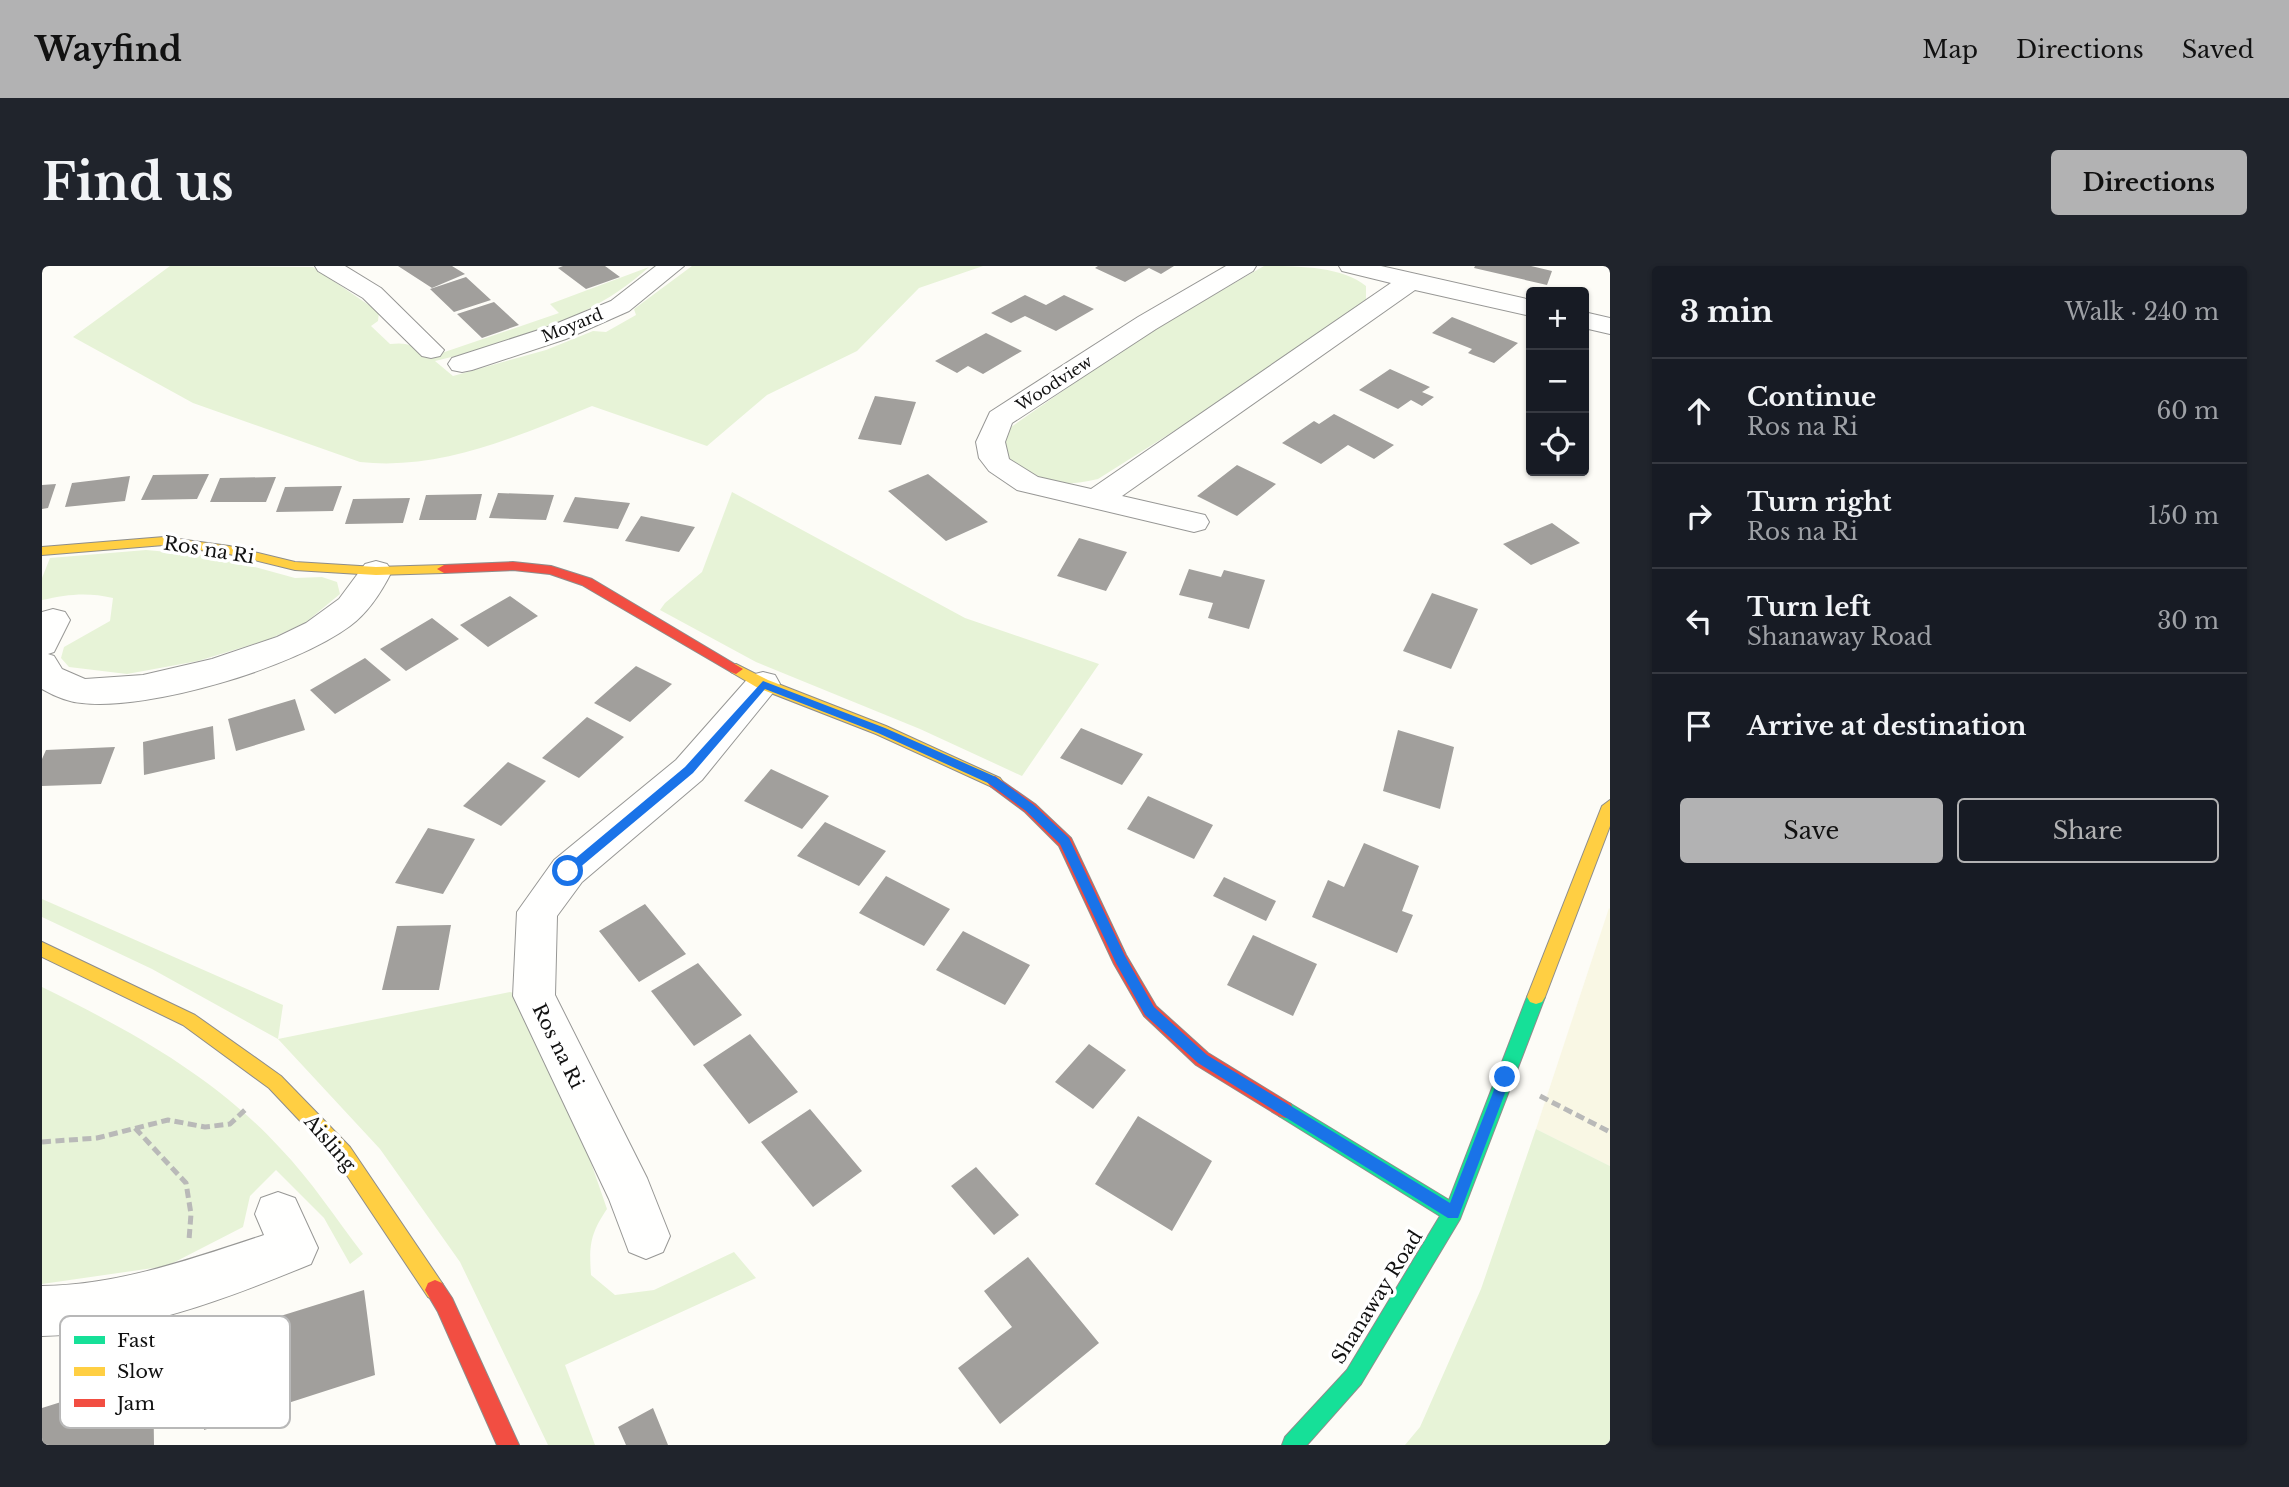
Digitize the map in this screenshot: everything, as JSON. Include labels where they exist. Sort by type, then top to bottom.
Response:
[{"type":"street","points":[[327,266],[372,293],[431,349]]},
{"type":"street","name":"Moyard","points":[[462,364],[557,333],[620,306],[671,266]]},
{"type":"street","name":"Woodview","points":[[1194,522],[1028,484],[1004,471],[991,456],[989,437],[1000,418],[1147,323],[1244,266]]},
{"type":"street","points":[[1351,266],[1526,307]]},
{"type":"street","points":[[1096,500],[1411,281]]},
{"type":"street","points":[[1589,321],[1610,326]]},
{"type":"street","name":"Ros na Ri","points":[[42,551],[164,541],[229,550],[295,566],[376,571],[513,566],[551,570],[587,582],[763,684],[881,730],[992,780],[1030,808],[1065,842],[1120,959],[1150,1011],[1202,1059],[1453,1213]]},
{"type":"street","points":[[42,664],[50,678],[83,691],[126,690],[167,683],[261,656],[305,638],[339,617],[369,587],[376,571]]},
{"type":"street","name":"Ros na Ri","points":[[646,1236],[631,1195],[534,996],[537,912],[568,871],[689,770],[763,684]]},
{"type":"street","name":"Shanaway Road","points":[[1293,1445],[1354,1377],[1453,1213],[1610,806]]},
{"type":"street","name":"Aisling","points":[[42,949],[189,1020],[275,1082],[343,1153],[445,1305],[508,1445]]},
{"type":"street","points":[[42,1311],[68,1312],[147,1296],[294,1248],[278,1214]]},
{"type":"path","points":[[1505,1077],[1610,1132]]},
{"type":"path","points":[[42,1142],[97,1138],[168,1120],[205,1127],[230,1124],[275,1082]]},
{"type":"path","points":[[135,1128],[186,1183],[191,1214],[187,1283]]},
{"type":"shaded area","points":[[1610,909],[1610,1166],[1536,1129]]},
{"type":"green space","points":[[170,266],[313,267],[379,312],[378,321],[371,326],[390,344],[410,345],[427,358],[559,313],[550,304],[649,267],[602,302],[576,315],[520,337],[435,361],[453,376],[546,350],[593,331],[606,332],[636,315],[634,309],[692,266],[983,266],[919,288],[857,351],[767,395],[707,446],[592,406],[479,449],[420,461],[390,463],[360,462],[193,403],[73,337]]},
{"type":"green space","points":[[1264,266],[1318,268],[1344,274],[1366,286],[1366,300],[1247,385],[1098,479],[1054,483],[1022,470],[1006,455],[1004,437],[1011,427],[1139,338]]},
{"type":"green space","points":[[732,492],[965,618],[1099,664],[1022,776],[920,729],[756,662],[660,610],[702,572]]},
{"type":"green space","points":[[146,550],[214,556],[295,578],[322,577],[337,582],[340,594],[305,623],[267,640],[198,661],[127,674],[69,667],[61,658],[64,647],[110,621],[113,598],[78,594],[42,600],[42,578],[50,558]]},
{"type":"green space","points":[[42,899],[283,1005],[278,1039],[152,969],[42,917]]},
{"type":"green space","points":[[42,987],[138,1038],[199,1077],[227,1099],[291,1160],[363,1254],[350,1264],[324,1218],[276,1170],[250,1196],[243,1227],[167,1266],[42,1284]]},
{"type":"green space","points":[[510,992],[517,994],[578,1125],[607,1209],[592,1240],[591,1275],[615,1295],[654,1290],[734,1252],[756,1278],[565,1365],[595,1445],[548,1445],[460,1262],[380,1149],[278,1039]]},
{"type":"green space","points":[[1536,1129],[1610,1166],[1610,1445],[1405,1445],[1420,1427],[1481,1289]]},
{"type":"building","points":[[398,266],[452,266],[465,274],[432,288]]},
{"type":"building","points":[[605,266],[620,277],[586,289],[558,268]]},
{"type":"building","points":[[1174,266],[1161,274],[1149,268],[1125,282],[1095,268]]},
{"type":"building","points":[[1531,266],[1552,271],[1547,285],[1474,268]]},
{"type":"building","points":[[466,277],[491,300],[454,312],[430,289]]},
{"type":"building","points":[[1025,295],[1046,305],[1064,295],[1094,309],[1056,331],[1025,316],[1011,323],[991,313]]},
{"type":"building","points":[[494,302],[519,325],[482,338],[457,314]]},
{"type":"building","points":[[1452,317],[1518,343],[1494,363],[1468,353],[1472,349],[1432,333]]},
{"type":"building","points":[[986,333],[1022,351],[983,374],[968,366],[957,373],[935,361]]},
{"type":"building","points":[[1390,369],[1430,387],[1422,392],[1434,397],[1422,406],[1411,400],[1398,409],[1359,390]]},
{"type":"building","points":[[875,396],[916,402],[901,445],[858,439]]},
{"type":"building","points":[[1334,414],[1394,445],[1374,459],[1348,445],[1321,464],[1282,443],[1314,421],[1319,424]]},
{"type":"building","points":[[1237,465],[1276,484],[1237,516],[1197,496]]},
{"type":"building","points":[[209,474],[197,499],[141,500],[153,475]]},
{"type":"building","points":[[928,474],[988,522],[946,541],[888,491]]},
{"type":"building","points":[[130,476],[125,501],[65,507],[72,483]]},
{"type":"building","points":[[276,477],[266,502],[210,502],[220,478]]},
{"type":"building","points":[[56,484],[48,508],[42,509],[42,485]]},
{"type":"building","points":[[342,486],[333,511],[276,512],[285,487]]},
{"type":"building","points":[[498,493],[554,495],[546,520],[489,518]]},
{"type":"building","points":[[482,494],[476,520],[419,520],[426,495]]},
{"type":"building","points":[[575,497],[630,503],[618,529],[563,522]]},
{"type":"building","points":[[410,498],[403,523],[345,524],[353,499]]},
{"type":"building","points":[[641,516],[695,527],[679,552],[625,541]]},
{"type":"building","points":[[1552,523],[1580,543],[1531,565],[1503,544]]},
{"type":"building","points":[[1079,538],[1127,552],[1106,591],[1057,576]]},
{"type":"building","points":[[1189,569],[1221,577],[1224,570],[1265,580],[1249,629],[1208,618],[1213,603],[1179,595]]},
{"type":"building","points":[[1432,593],[1478,609],[1451,669],[1403,651]]},
{"type":"building","points":[[510,596],[538,616],[488,647],[460,625]]},
{"type":"building","points":[[432,618],[459,639],[406,671],[380,649]]},
{"type":"building","points":[[365,658],[391,680],[335,714],[310,690]]},
{"type":"building","points":[[636,666],[672,684],[630,722],[594,703]]},
{"type":"building","points":[[295,699],[305,730],[236,751],[228,719]]},
{"type":"building","points":[[587,717],[624,737],[579,778],[542,758]]},
{"type":"building","points":[[213,726],[215,759],[144,775],[143,742]]},
{"type":"building","points":[[1081,728],[1143,754],[1122,785],[1060,758]]},
{"type":"building","points":[[1398,730],[1454,747],[1440,809],[1383,791]]},
{"type":"building","points":[[115,747],[101,784],[42,786],[42,759],[46,750]]},
{"type":"building","points":[[508,762],[546,781],[501,826],[463,806]]},
{"type":"building","points":[[771,769],[829,796],[802,829],[744,801]]},
{"type":"building","points":[[1148,796],[1213,825],[1194,859],[1127,829]]},
{"type":"building","points":[[825,822],[886,851],[859,886],[797,856]]},
{"type":"building","points":[[428,828],[475,839],[443,894],[395,883]]},
{"type":"building","points":[[1364,843],[1419,866],[1402,911],[1413,915],[1397,953],[1312,917],[1328,880],[1344,887]]},
{"type":"building","points":[[886,876],[950,909],[924,946],[859,913]]},
{"type":"building","points":[[1224,877],[1276,901],[1266,921],[1213,896]]},
{"type":"building","points":[[645,904],[686,954],[639,982],[599,931]]},
{"type":"building","points":[[451,925],[439,990],[382,990],[397,926]]},
{"type":"building","points":[[963,931],[1030,965],[1005,1005],[936,970]]},
{"type":"building","points":[[1253,935],[1317,964],[1293,1016],[1227,985]]},
{"type":"building","points":[[698,963],[742,1015],[694,1046],[651,991]]},
{"type":"building","points":[[750,1034],[798,1092],[749,1124],[703,1065]]},
{"type":"building","points":[[1089,1044],[1126,1070],[1093,1109],[1055,1082]]},
{"type":"building","points":[[810,1109],[862,1171],[813,1207],[761,1142]]},
{"type":"building","points":[[1138,1116],[1212,1161],[1172,1231],[1095,1184]]},
{"type":"building","points":[[976,1167],[1019,1215],[994,1235],[951,1186]]},
{"type":"building","points":[[1028,1257],[1099,1343],[1000,1424],[958,1368],[1012,1327],[984,1291]]},
{"type":"building","points":[[364,1290],[375,1375],[290,1402],[290,1316],[280,1316]]},
{"type":"building","points":[[60,1402],[60,1428],[154,1428],[154,1445],[42,1445],[42,1408]]},
{"type":"building","points":[[653,1408],[668,1445],[626,1445],[618,1427]]},
{"type":"traffic: fast","points":[[1293,1445],[1354,1377],[1453,1213],[1536,997]]},
{"type":"traffic: fast","points":[[1285,1110],[1453,1213]]},
{"type":"traffic: slow","points":[[42,551],[164,541],[229,550],[295,566],[376,571],[444,569]]},
{"type":"traffic: slow","points":[[736,669],[763,684],[881,730],[995,782]]},
{"type":"traffic: slow","points":[[1536,997],[1610,806]]},
{"type":"traffic: slow","points":[[42,949],[189,1020],[275,1082],[343,1153],[435,1290]]},
{"type":"traffic: jam","points":[[444,569],[513,566],[551,570],[587,582],[736,669]]},
{"type":"traffic: jam","points":[[995,782],[1030,808],[1065,842],[1120,959],[1150,1011],[1202,1059],[1285,1110]]},
{"type":"traffic: jam","points":[[435,1290],[445,1305],[508,1445]]},
{"type":"route","points":[[568,871],[689,770],[763,684],[881,730],[992,780],[1030,808],[1065,842],[1120,959],[1150,1011],[1202,1059],[1453,1213],[1505,1077]]}]
